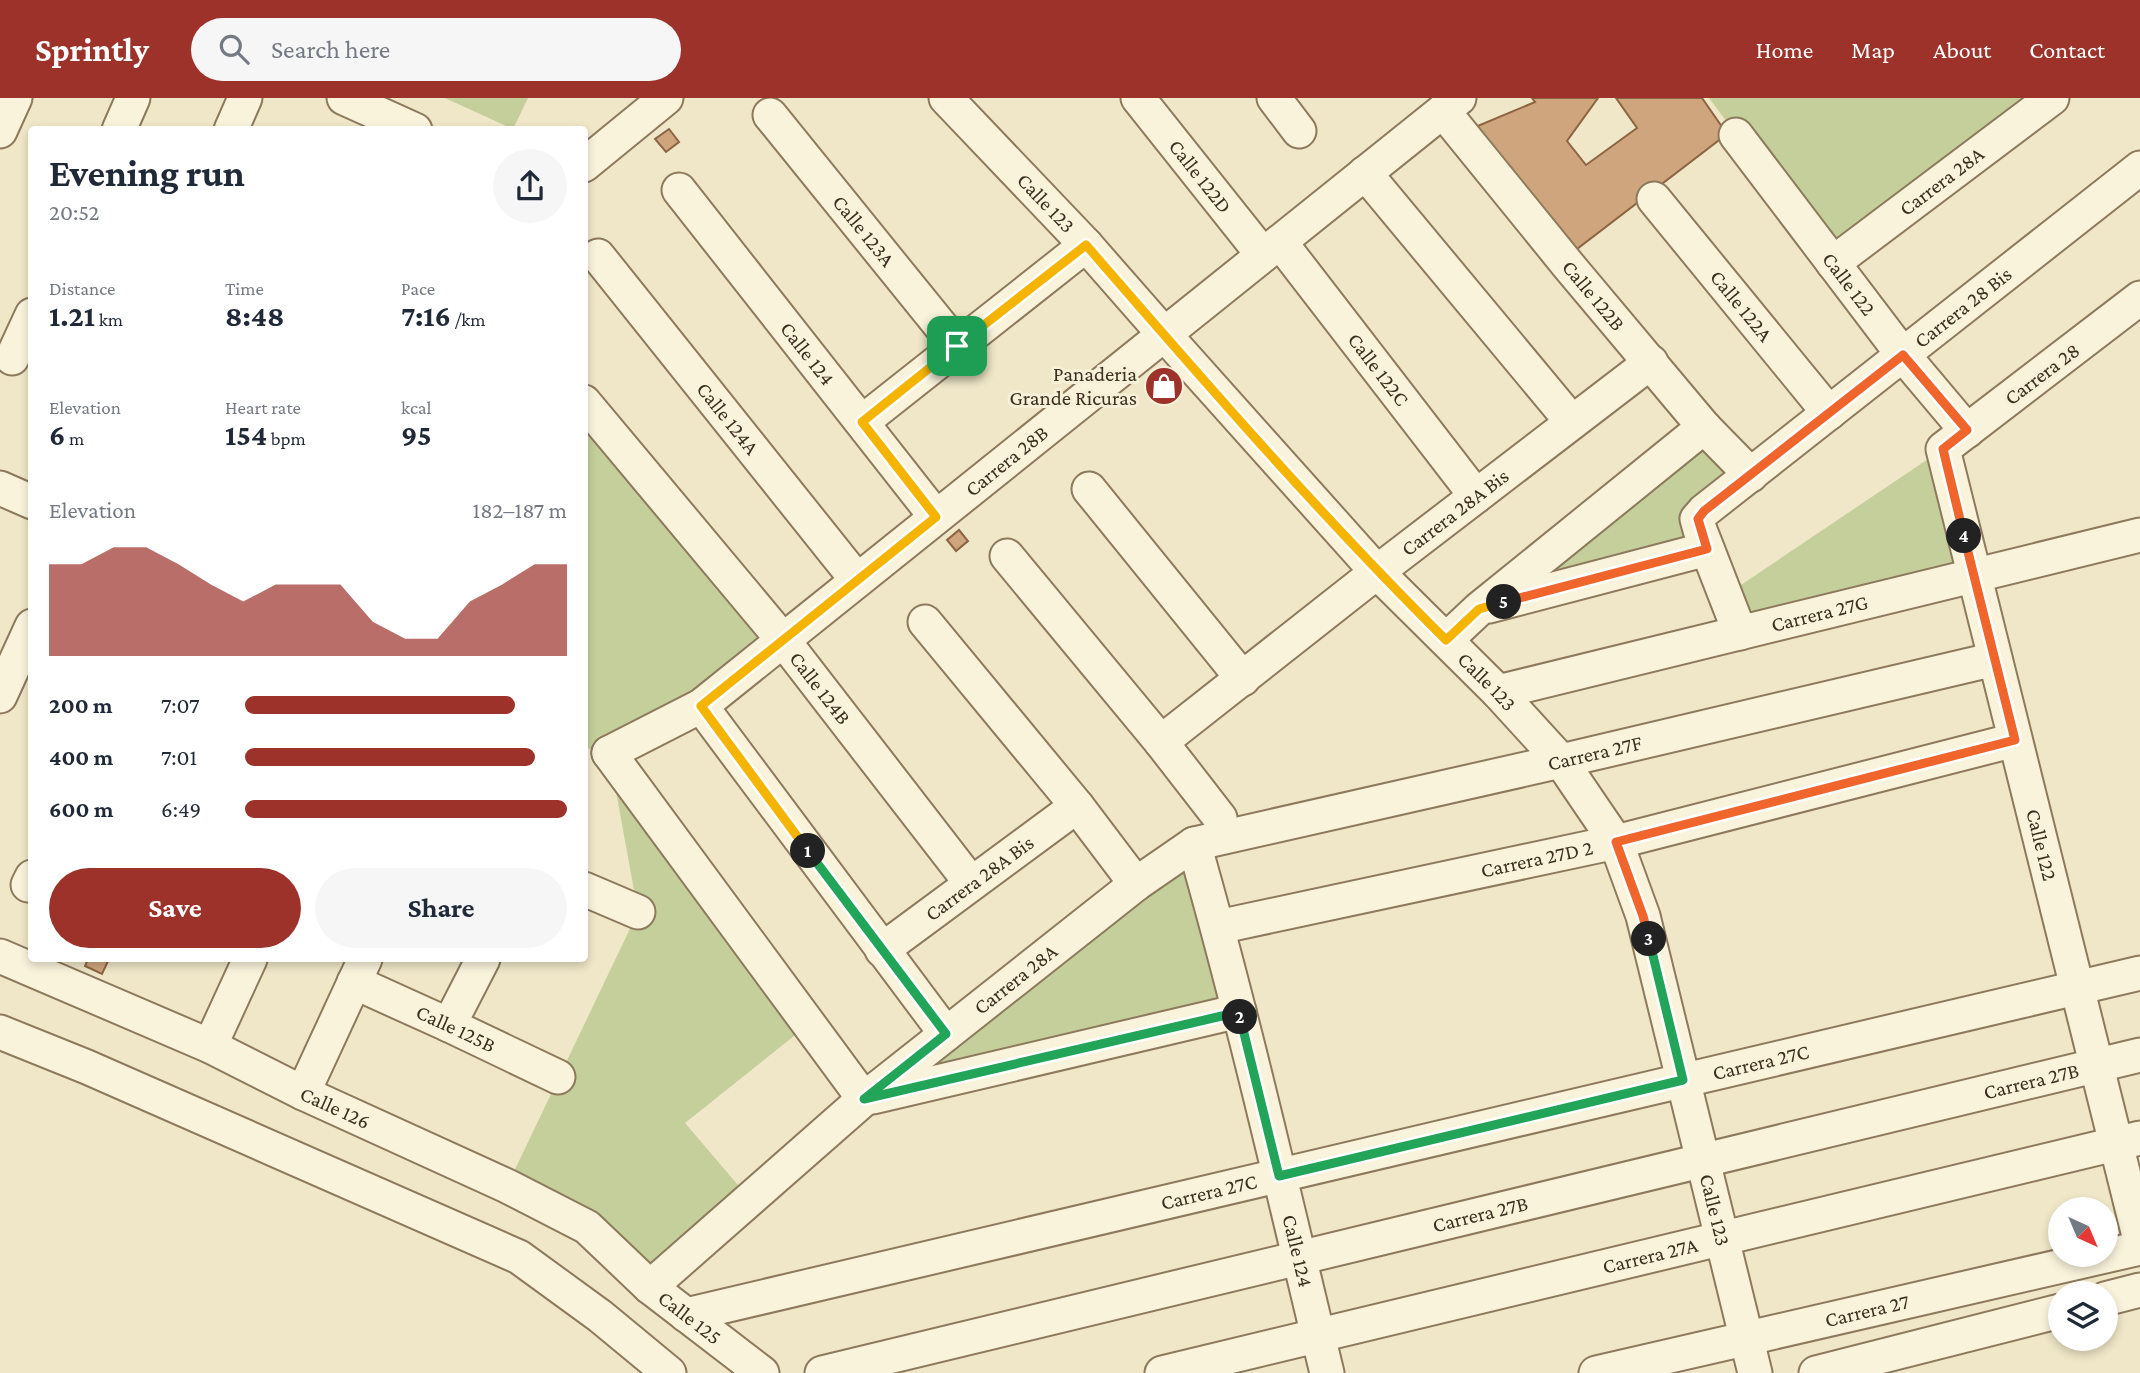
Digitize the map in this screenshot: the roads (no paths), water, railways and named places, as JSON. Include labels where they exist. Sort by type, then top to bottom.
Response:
[{"type":"street","points":[[0,131],[15,98]]},
{"type":"street","points":[[121,126],[133,98]]},
{"type":"street","points":[[233,126],[245,98]]},
{"type":"street","points":[[344,98],[406,126]]},
{"type":"street","points":[[588,162],[666,98]]},
{"type":"street","name":"Calle 122D","points":[[1138,98],[1271,248]]},
{"type":"street","points":[[1274,98],[1299,131]]},
{"type":"street","name":"Carrera 28A","points":[[1833,263],[2052,98]]},
{"type":"street","name":"Calle 123","points":[[955,101],[1377,572],[1499,692],[1561,761],[1616,842],[1643,916],[1755,1373]]},
{"type":"street","name":"Carrera 28B","points":[[597,750],[701,706],[1451,105]]},
{"type":"street","name":"Calle 122B","points":[[1451,105],[1568,265],[1704,427],[1751,475]]},
{"type":"street","name":"Calle 123A","points":[[770,115],[957,346]]},
{"type":"street","name":"Calle 122","points":[[1736,135],[1903,355],[1955,440],[1974,576],[2096,1065],[2128,1141],[2140,1240]]},
{"type":"street","name":"Carrera 28 Bis","points":[[1703,540],[1698,519],[1704,511],[2140,168]]},
{"type":"street","points":[[1366,173],[1572,422]]},
{"type":"street","name":"Calle 124","points":[[679,190],[936,517]]},
{"type":"street","name":"Calle 122A","points":[[1654,199],[1829,413]]},
{"type":"street","points":[[862,422],[1086,245]]},
{"type":"street","name":"Calle 122C","points":[[1271,248],[1476,496]]},
{"type":"street","name":"Calle 124A","points":[[598,256],[857,580]]},
{"type":"street","name":"Carrera 28","points":[[1955,440],[2140,298]]},
{"type":"street","points":[[14,359],[28,325]]},
{"type":"street","name":"Carrera 28A Bis","points":[[1161,742],[1651,362]]},
{"type":"street","name":"Calle 124B","points":[[588,407],[783,640],[971,883]]},
{"type":"street","points":[[1446,640],[1479,609],[1704,427]]},
{"type":"street","points":[[0,488],[28,500]]},
{"type":"street","points":[[1089,489],[1243,679]]},
{"type":"street","name":"Carrera 27G","points":[[1499,692],[2140,535]]},
{"type":"street","points":[[1479,609],[1703,540],[1740,633]]},
{"type":"street","points":[[1007,556],[1161,742],[1220,818]]},
{"type":"street","points":[[925,622],[1077,806],[1136,884]]},
{"type":"street","points":[[0,696],[28,636]]},
{"type":"street","name":"Carrera 27F","points":[[1194,844],[1995,659]]},
{"type":"street","points":[[701,706],[946,1034]]},
{"type":"street","name":"Carrera 27D 2","points":[[1218,927],[1616,842],[2015,740]]},
{"type":"street","points":[[597,750],[864,1099],[1239,1012]]},
{"type":"street","name":"Carrera 28A Bis","points":[[882,950],[1077,806]]},
{"type":"street","name":"Carrera 28A","points":[[650,1287],[864,1099],[1136,884],[1194,844]]},
{"type":"street","name":"Calle 124","points":[[1194,844],[1218,927],[1326,1373]]},
{"type":"street","points":[[588,892],[638,912]]},
{"type":"street","name":"Calle 126","points":[[0,956],[210,1046],[303,1093],[506,1186],[587,1227],[650,1287]]},
{"type":"street","points":[[210,1046],[249,962]]},
{"type":"street","points":[[449,1025],[480,962]]},
{"type":"street","points":[[303,1093],[359,970]]},
{"type":"street","name":"Calle 125B","points":[[359,970],[449,1025],[558,1077]]},
{"type":"street","name":"Carrera 27C","points":[[686,1315],[2140,973]]},
{"type":"street","points":[[0,1032],[137,1089],[519,1258],[600,1316],[669,1373]]},
{"type":"street","name":"Carrera 27B","points":[[822,1373],[2140,1055]]},
{"type":"street","name":"Carrera 27A","points":[[1161,1373],[2128,1141]]},
{"type":"street","name":"Carrera 27","points":[[1596,1373],[2140,1248]]},
{"type":"street","name":"Calle 125","points":[[650,1287],[762,1373]]},
{"type":"street","points":[[2118,1296],[2140,1290]]},
{"type":"street","points":[[1816,1373],[2048,1314]]},
{"type":"place","name":"Panaderia Grande Ricuras","points":[[1164,386]]}]
